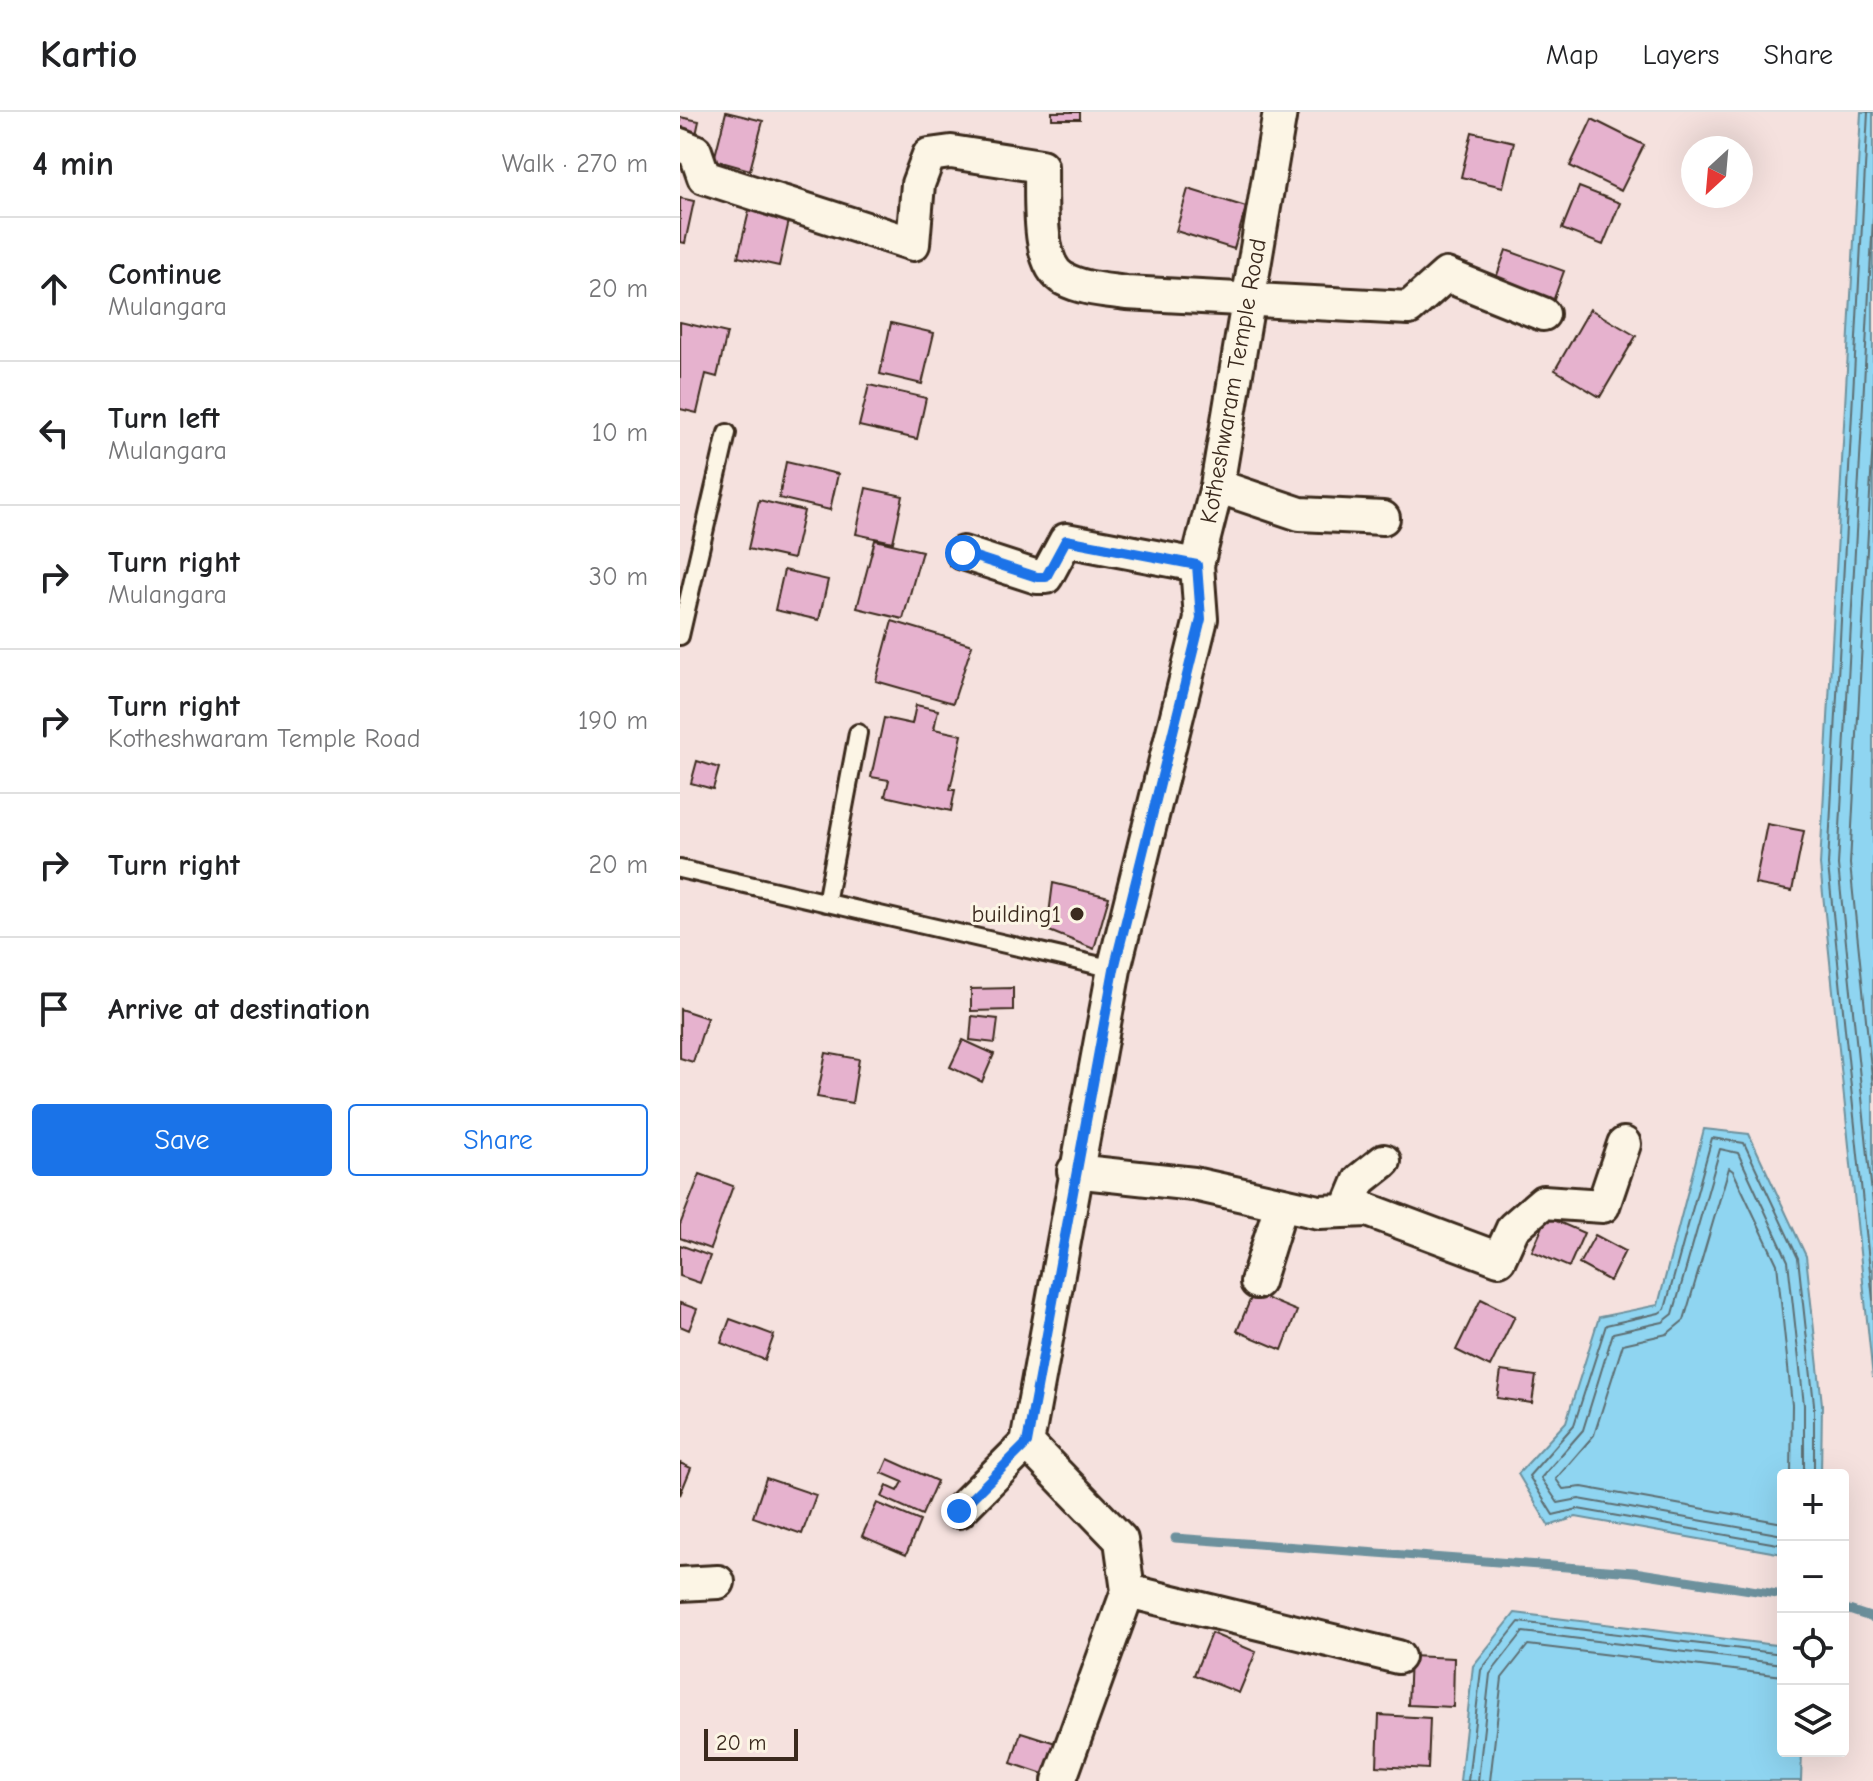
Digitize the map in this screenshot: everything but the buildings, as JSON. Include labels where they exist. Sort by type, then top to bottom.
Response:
[{"type":"street","name":"Kotheshwaram Temple Road","points":[[1027,1443],[1074,1171],[1114,969],[1201,619],[1197,565],[1217,486],[1280,112]]},
{"type":"street","points":[[680,145],[695,151],[704,177],[913,244],[918,184],[929,155],[951,152],[1041,166],[1045,259],[1061,278],[1089,288],[1126,293],[1409,308],[1446,275],[1543,314]]},
{"type":"street","points":[[1217,486],[1300,514],[1383,518]]},
{"type":"street","points":[[963,553],[1037,577],[1046,577],[1066,540],[1197,565]]},
{"type":"street","points":[[1074,1171],[1194,1184],[1319,1212],[1368,1210],[1499,1259],[1513,1228],[1543,1202],[1603,1206],[1624,1144]]},
{"type":"street","points":[[1347,1211],[1360,1180],[1384,1161]]},
{"type":"street","points":[[1257,1282],[1281,1205]]},
{"type":"street","points":[[959,1511],[1027,1443],[1121,1540],[1128,1591],[1059,1781]]},
{"type":"street","points":[[680,1584],[718,1582]]},
{"type":"street","points":[[1128,1591],[1398,1657]]},
{"type":"lane","points":[[680,636],[727,433]]},
{"type":"lane","points":[[826,903],[858,733]]},
{"type":"lane","points":[[680,869],[1114,969]]},
{"type":"water","points":[[1861,112],[1873,112],[1873,1378],[1820,865]]},
{"type":"water","points":[[1704,1129],[1749,1134],[1806,1256],[1822,1404],[1821,1469],[1777,1469],[1777,1553],[1576,1517],[1549,1526],[1518,1474],[1566,1422],[1599,1317],[1658,1305]]},
{"type":"water","points":[[1515,1613],[1777,1645],[1777,1757],[1802,1757],[1801,1781],[1460,1781],[1473,1666]]},
{"type":"waterway","points":[[1175,1538],[1634,1572],[1777,1594]]},
{"type":"waterway","points":[[1849,1610],[1873,1618]]},
{"type":"place","name":"building1","points":[[1077,914]]},
{"type":"route","points":[[959,1511],[1027,1443],[1074,1171],[1114,969],[1201,619],[1197,565],[1066,540],[1046,577],[1037,577],[963,553]]}]
